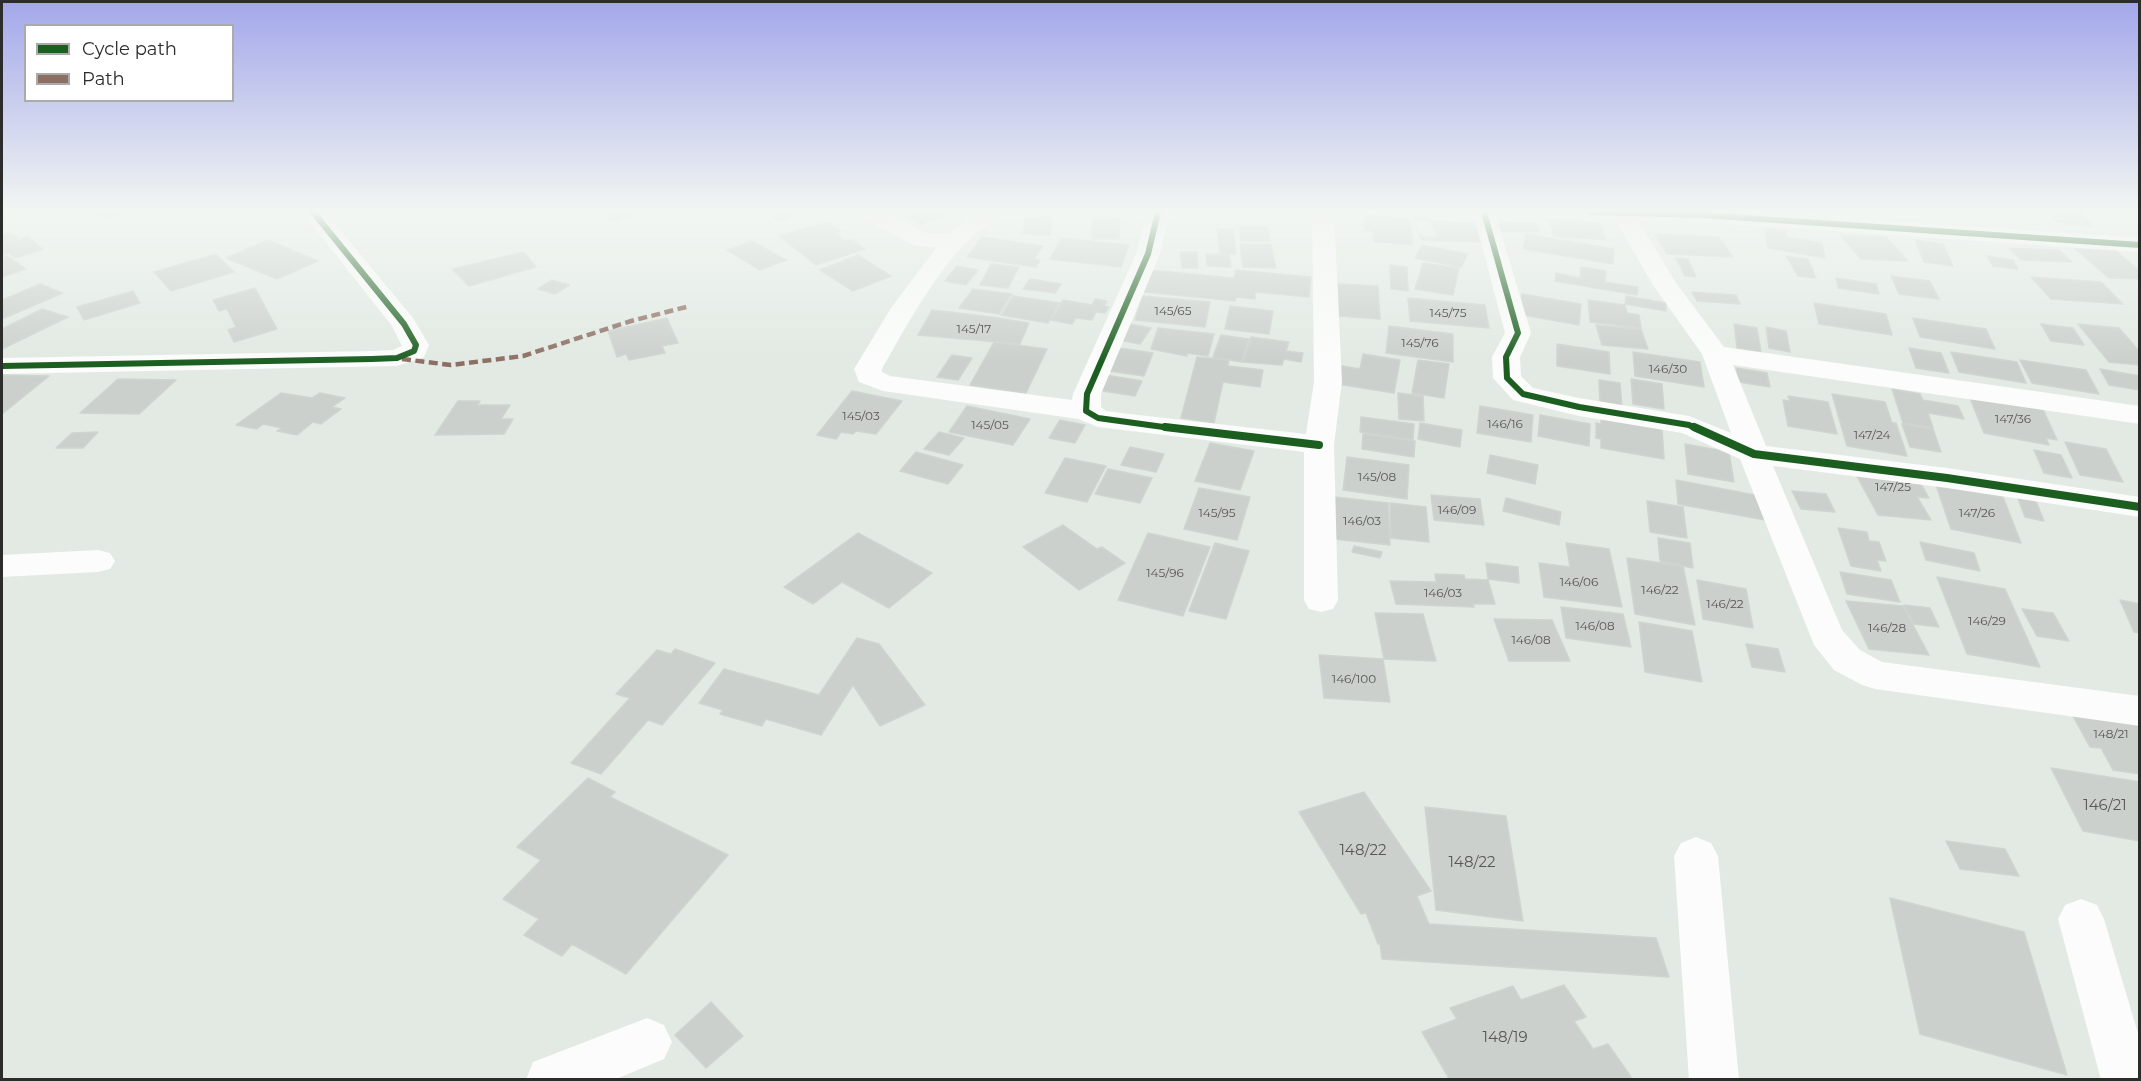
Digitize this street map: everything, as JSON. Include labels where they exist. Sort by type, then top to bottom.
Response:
[{"type":"street","points":[[2,366],[372,359],[396,358],[414,351],[416,345],[404,324],[354,262]]},
{"type":"street","points":[[938,262],[904,308],[868,369],[869,376],[883,383],[1086,411],[1098,418],[1130,423],[1319,445]]},
{"type":"street","points":[[1086,411],[1087,394],[1144,262]]},
{"type":"street","points":[[1321,600],[1319,445],[1328,382],[1326,262]]},
{"type":"street","points":[[1498,262],[1518,333],[1506,357],[1507,378],[1523,394],[1579,407],[1689,425],[1754,454],[1947,478],[2139,507]]},
{"type":"street","points":[[1647,262],[1715,354],[1827,636],[1846,660],[1875,675],[2139,711]]},
{"type":"street","points":[[1715,354],[2139,415]]},
{"type":"street","points":[[2,566],[98,561]]},
{"type":"street","points":[[1696,856],[1714,1080]]},
{"type":"street","points":[[2081,919],[2126,1080]]},
{"type":"street","points":[[551,1080],[647,1042]]},
{"type":"building","points":[[2,262],[17,262],[26,269],[2,277]]},
{"type":"building","points":[[187,262],[224,262],[234,272],[171,291],[154,272]]},
{"type":"building","points":[[237,262],[315,262],[277,279]]},
{"type":"building","points":[[480,262],[532,262],[536,267],[469,286],[452,269]]},
{"type":"building","points":[[748,262],[780,262],[760,270]]},
{"type":"building","points":[[839,262],[870,262],[891,276],[853,291],[820,270]]},
{"type":"building","points":[[1004,262],[1038,262],[1035,267]]},
{"type":"building","points":[[1081,262],[1123,262],[1121,267]]},
{"type":"building","points":[[1181,262],[1198,262],[1198,268],[1182,268]]},
{"type":"building","points":[[1207,262],[1230,262],[1231,267],[1207,266]]},
{"type":"building","points":[[1242,262],[1275,262],[1276,268],[1243,267]]},
{"type":"building","points":[[1438,262],[1463,262],[1461,267]]},
{"type":"building","points":[[1678,262],[1690,262],[1696,277],[1685,276]]},
{"type":"building","points":[[1790,262],[1809,262],[1816,278],[1798,276]]},
{"type":"building","points":[[1927,262],[1951,262],[1953,266]]},
{"type":"building","points":[[1991,262],[2014,262],[2018,269],[1993,266]]},
{"type":"building","points":[[2091,262],[2130,262],[2140,271],[2140,279],[2109,278]]},
{"type":"building","points":[[1423,263],[1459,268],[1453,295],[1415,289]]},
{"type":"building","points":[[991,264],[1019,267],[1008,288],[980,285]]},
{"type":"building","points":[[1390,265],[1407,267],[1408,291],[1391,289]]},
{"type":"building","points":[[957,266],[978,270],[966,285],[945,281]]},
{"type":"building","points":[[1581,267],[1606,271],[1605,282],[1638,287],[1637,295],[1555,281],[1556,273],[1580,278]]},
{"type":"building","points":[[1150,270],[1234,278],[1236,270],[1311,277],[1309,297],[1255,292],[1255,299],[1236,297],[1235,301],[1144,292]]},
{"type":"building","points":[[1891,276],[1930,281],[1939,299],[1899,294]]},
{"type":"building","points":[[2031,277],[2101,282],[2123,304],[2051,299]]},
{"type":"building","points":[[1836,278],[1876,284],[1879,294],[1838,288]]},
{"type":"building","points":[[1030,279],[1061,284],[1055,293],[1023,289]]},
{"type":"building","points":[[552,280],[569,285],[555,294],[538,289]]},
{"type":"building","points":[[40,284],[63,293],[2,319],[2,300]]},
{"type":"building","points":[[1338,284],[1378,286],[1380,319],[1339,316]]},
{"type":"building","points":[[255,288],[277,329],[234,342],[228,330],[236,327],[227,309],[219,311],[213,300]]},
{"type":"building","points":[[973,289],[1012,294],[999,314],[959,308]]},
{"type":"building","points":[[133,291],[140,303],[84,320],[77,307]]},
{"type":"building","points":[[1692,292],[1736,295],[1740,304],[1697,301]]},
{"type":"building","points":[[1522,294],[1581,304],[1579,325],[1518,314]]},
{"type":"building","points":[[1013,296],[1060,303],[1048,323],[1001,315]]},
{"type":"building","points":[[1142,296],[1210,302],[1205,327],[1135,320]]},
{"type":"building","points":[[1626,296],[1666,303],[1666,311],[1625,304]]},
{"type":"building","points":[[1408,298],[1485,305],[1489,328],[1410,321]]},
{"type":"building","points":[[1095,299],[1107,301],[1104,306],[1109,307],[1105,313],[1096,312],[1092,320],[1076,318],[1072,324],[1051,320],[1063,300],[1092,305]]},
{"type":"building","points":[[1588,300],[1625,305],[1627,313],[1639,315],[1641,328],[1590,322]]},
{"type":"building","points":[[1814,303],[1886,314],[1892,335],[1819,324]]},
{"type":"building","points":[[1230,306],[1273,311],[1269,334],[1225,329]]},
{"type":"building","points":[[42,309],[68,317],[2,349],[2,329]]},
{"type":"building","points":[[932,310],[1029,323],[1020,344],[918,335]]},
{"type":"building","points":[[667,318],[678,343],[662,346],[665,353],[629,360],[626,354],[617,357],[608,331]]},
{"type":"building","points":[[1913,318],[1986,329],[1995,349],[1920,337]]},
{"type":"building","points":[[1125,323],[1151,328],[1140,344],[1113,339]]},
{"type":"building","points":[[1734,324],[1757,328],[1761,352],[1737,348]]},
{"type":"building","points":[[2041,324],[2073,328],[2084,345],[2051,341]]},
{"type":"building","points":[[2078,324],[2119,328],[2140,352],[2140,365],[2109,362]]},
{"type":"building","points":[[1596,325],[1641,329],[1648,349],[1602,345]]},
{"type":"building","points":[[1389,326],[1453,334],[1453,362],[1386,353]]},
{"type":"building","points":[[1766,327],[1786,331],[1790,352],[1769,348]]},
{"type":"building","points":[[1158,328],[1214,334],[1208,356],[1187,353],[1187,356],[1151,349]]},
{"type":"building","points":[[1221,335],[1249,339],[1242,362],[1213,357]]},
{"type":"building","points":[[1251,337],[1289,342],[1286,351],[1303,353],[1301,362],[1284,359],[1282,365],[1243,362]]},
{"type":"building","points":[[994,342],[1047,349],[1026,393],[970,385]]},
{"type":"building","points":[[1557,344],[1609,352],[1610,374],[1557,366]]},
{"type":"building","points":[[1119,348],[1153,353],[1144,376],[1109,371]]},
{"type":"building","points":[[1909,348],[1941,353],[1949,373],[1916,368]]},
{"type":"building","points":[[1633,352],[1700,362],[1704,387],[1635,376]]},
{"type":"building","points":[[1951,352],[2017,362],[2026,383],[1959,372]]},
{"type":"building","points":[[1363,354],[1400,360],[1394,393],[1337,384],[1342,366],[1360,369]]},
{"type":"building","points":[[952,355],[972,358],[958,380],[937,377]]},
{"type":"building","points":[[1197,357],[1229,360],[1228,366],[1263,370],[1260,387],[1223,382],[1214,423],[1181,418]]},
{"type":"building","points":[[1418,360],[1449,364],[1444,398],[1412,393]]},
{"type":"building","points":[[2020,360],[2086,370],[2099,394],[2032,383]]},
{"type":"building","points":[[1736,368],[1767,373],[1770,387],[1739,382]]},
{"type":"building","points":[[2100,369],[2140,376],[2140,390],[2109,385]]},
{"type":"building","points":[[2,375],[49,376],[2,414]]},
{"type":"building","points":[[1105,375],[1142,381],[1135,396],[1097,390]]},
{"type":"building","points":[[118,379],[176,380],[139,414],[80,413]]},
{"type":"building","points":[[1631,379],[1662,384],[1664,409],[1633,404]]},
{"type":"building","points":[[1599,380],[1620,383],[1622,407],[1600,404]]},
{"type":"building","points":[[1892,389],[1920,394],[1923,400],[1958,406],[1964,419],[1928,413],[1933,428],[1903,423]]},
{"type":"building","points":[[852,391],[902,401],[876,434],[856,431],[853,434],[841,432],[836,439],[817,435]]},
{"type":"building","points":[[281,393],[312,398],[320,393],[345,398],[332,407],[341,409],[321,424],[313,422],[297,435],[277,431],[282,428],[263,424],[257,429],[236,425]]},
{"type":"building","points":[[1398,393],[1423,396],[1424,421],[1399,419]]},
{"type":"building","points":[[1968,393],[2041,405],[2057,440],[2046,438],[2049,445],[1984,433]]},
{"type":"building","points":[[1832,394],[1885,402],[1892,423],[1896,423],[1907,456],[1847,446]]},
{"type":"building","points":[[1788,396],[1828,402],[1837,434],[1788,426],[1783,400],[1790,401]]},
{"type":"building","points":[[458,401],[480,401],[477,405],[510,405],[501,419],[513,419],[504,434],[435,435]]},
{"type":"building","points":[[967,406],[1030,419],[1013,445],[949,432]]},
{"type":"building","points":[[1480,406],[1533,415],[1531,442],[1477,433]]},
{"type":"building","points":[[1540,415],[1590,424],[1589,446],[1538,436]]},
{"type":"building","points":[[1361,417],[1414,424],[1413,440],[1360,432]]},
{"type":"building","points":[[1601,417],[1662,428],[1664,459],[1601,448],[1601,439],[1596,438],[1596,423],[1601,424]]},
{"type":"building","points":[[1060,420],[1085,425],[1075,443],[1049,438]]},
{"type":"building","points":[[1420,423],[1462,430],[1460,447],[1418,439]]},
{"type":"building","points":[[1902,424],[1933,429],[1941,452],[1910,447]]},
{"type":"building","points":[[98,432],[83,448],[56,448],[72,433]]},
{"type":"building","points":[[939,432],[964,438],[949,455],[924,449]]},
{"type":"building","points":[[1363,434],[1415,441],[1414,457],[1362,449]]},
{"type":"building","points":[[2065,442],[2106,449],[2123,482],[2080,475]]},
{"type":"building","points":[[1210,443],[1254,451],[1240,490],[1195,481]]},
{"type":"building","points":[[1685,444],[1729,452],[1734,482],[1688,474]]},
{"type":"building","points":[[1130,447],[1164,454],[1156,472],[1121,465]]},
{"type":"building","points":[[2034,450],[2061,455],[2072,478],[2044,473]]},
{"type":"building","points":[[916,452],[963,465],[948,484],[900,471]]},
{"type":"building","points":[[1490,455],[1538,465],[1535,484],[1487,473]]},
{"type":"building","points":[[1347,457],[1409,465],[1407,499],[1343,490]]},
{"type":"building","points":[[1065,458],[1106,466],[1087,502],[1045,493]]},
{"type":"building","points":[[1108,469],[1152,478],[1140,503],[1095,494]]},
{"type":"building","points":[[1854,471],[1917,477],[1929,498],[1917,497],[1931,520],[1878,515]]},
{"type":"building","points":[[1676,480],[1760,496],[1765,520],[1678,504]]},
{"type":"building","points":[[1936,485],[2003,497],[2021,543],[1951,529]]},
{"type":"building","points":[[1199,488],[1250,497],[1237,540],[1184,529]]},
{"type":"building","points":[[1792,491],[1826,494],[1835,512],[1801,509]]},
{"type":"building","points":[[1431,495],[1480,499],[1484,525],[1434,520]]},
{"type":"building","points":[[2017,496],[2035,499],[2044,521],[2025,517]]},
{"type":"building","points":[[1335,497],[1388,503],[1390,545],[1334,539]]},
{"type":"building","points":[[1506,498],[1561,512],[1559,525],[1503,511]]},
{"type":"building","points":[[1647,501],[1683,507],[1687,538],[1650,532]]},
{"type":"building","points":[[1390,503],[1426,507],[1429,542],[1391,538]]},
{"type":"building","points":[[1063,525],[1097,549],[1102,547],[1125,563],[1079,590],[1023,547]]},
{"type":"building","points":[[1838,528],[1867,532],[1869,541],[1879,542],[1886,561],[1877,560],[1881,571],[1851,566]]},
{"type":"building","points":[[858,533],[932,573],[889,608],[842,582],[813,604],[784,587]]},
{"type":"building","points":[[1148,533],[1210,547],[1183,616],[1118,600]]},
{"type":"building","points":[[1658,538],[1690,543],[1693,568],[1660,561]]},
{"type":"building","points":[[1920,542],[1974,553],[1980,571],[1926,560]]},
{"type":"building","points":[[1215,543],[1249,551],[1226,619],[1189,611]]},
{"type":"building","points":[[1566,543],[1609,549],[1622,607],[1544,597],[1539,563],[1570,567]]},
{"type":"building","points":[[1354,546],[1382,552],[1380,558],[1352,552]]},
{"type":"building","points":[[1627,558],[1683,566],[1695,625],[1635,614]]},
{"type":"building","points":[[1486,563],[1518,567],[1519,583],[1488,579]]},
{"type":"building","points":[[1840,572],[1891,580],[1900,602],[1847,594]]},
{"type":"building","points":[[1435,574],[1464,575],[1465,579],[1488,580],[1495,604],[1473,604],[1474,607],[1396,604],[1390,581],[1436,582]]},
{"type":"building","points":[[1937,577],[2005,589],[2040,667],[1967,654]]},
{"type":"building","points":[[1697,580],[1746,589],[1753,628],[1703,619]]},
{"type":"building","points":[[2120,600],[2140,604],[2140,633],[2134,632]]},
{"type":"building","points":[[1846,601],[1903,606],[1929,655],[1869,649]]},
{"type":"building","points":[[1904,605],[1930,608],[1939,627],[1914,624]]},
{"type":"building","points":[[1561,607],[1623,614],[1631,647],[1566,638]]},
{"type":"building","points":[[2022,609],[2053,613],[2069,641],[2037,636]]},
{"type":"building","points":[[1375,613],[1423,614],[1436,661],[1384,659]]},
{"type":"building","points":[[1494,619],[1552,620],[1570,661],[1509,661]]},
{"type":"building","points":[[1639,622],[1692,631],[1702,682],[1645,672]]},
{"type":"building","points":[[857,638],[879,644],[925,705],[880,726],[853,685],[821,735],[766,719],[762,726],[720,714],[723,710],[699,703],[724,669],[819,695]]},
{"type":"building","points":[[1746,644],[1778,649],[1785,672],[1752,667]]},
{"type":"building","points":[[675,649],[715,663],[662,725],[648,720],[601,774],[571,763],[630,698],[616,694],[657,650],[671,654]]},
{"type":"building","points":[[1319,655],[1383,659],[1390,702],[1324,698]]},
{"type":"building","points":[[2070,711],[2140,721],[2140,774],[2113,770],[2101,748],[2090,747]]},
{"type":"building","points":[[2051,768],[2140,782],[2140,841],[2083,831]]},
{"type":"building","points":[[588,778],[615,792],[610,797],[728,855],[626,974],[572,944],[562,956],[524,935],[539,919],[503,899],[541,860],[517,847]]},
{"type":"building","points":[[1364,792],[1431,891],[1417,896],[1429,924],[1656,938],[1669,977],[1382,959],[1380,944],[1378,944],[1366,913],[1361,914],[1299,812]]},
{"type":"building","points":[[1425,807],[1506,816],[1523,921],[1436,910]]},
{"type":"building","points":[[1946,841],[2005,849],[2019,876],[1960,869]]},
{"type":"building","points":[[1890,898],[2024,932],[2067,1075],[1920,1034]]},
{"type":"building","points":[[1564,985],[1586,1017],[1574,1021],[1593,1049],[1608,1044],[1631,1077],[1624,1080],[1450,1080],[1422,1032],[1457,1019],[1450,1008],[1513,986],[1521,1000]]},
{"type":"building","points":[[711,1002],[743,1036],[706,1068],[675,1035]]},
{"type":"marked path","points":[[402,359],[451,365],[523,356],[631,321],[690,306]]},
{"type":"cycle path","points":[[2,366],[372,359],[397,358],[414,351],[416,345],[404,324],[354,262]]},
{"type":"cycle path","points":[[1144,262],[1087,394],[1086,411],[1098,418],[1130,423],[1319,445]]},
{"type":"cycle path","points":[[1498,262],[1518,333],[1506,357],[1507,378],[1523,394],[1579,407],[1689,425],[1754,454],[1947,478],[2140,507]]}]
